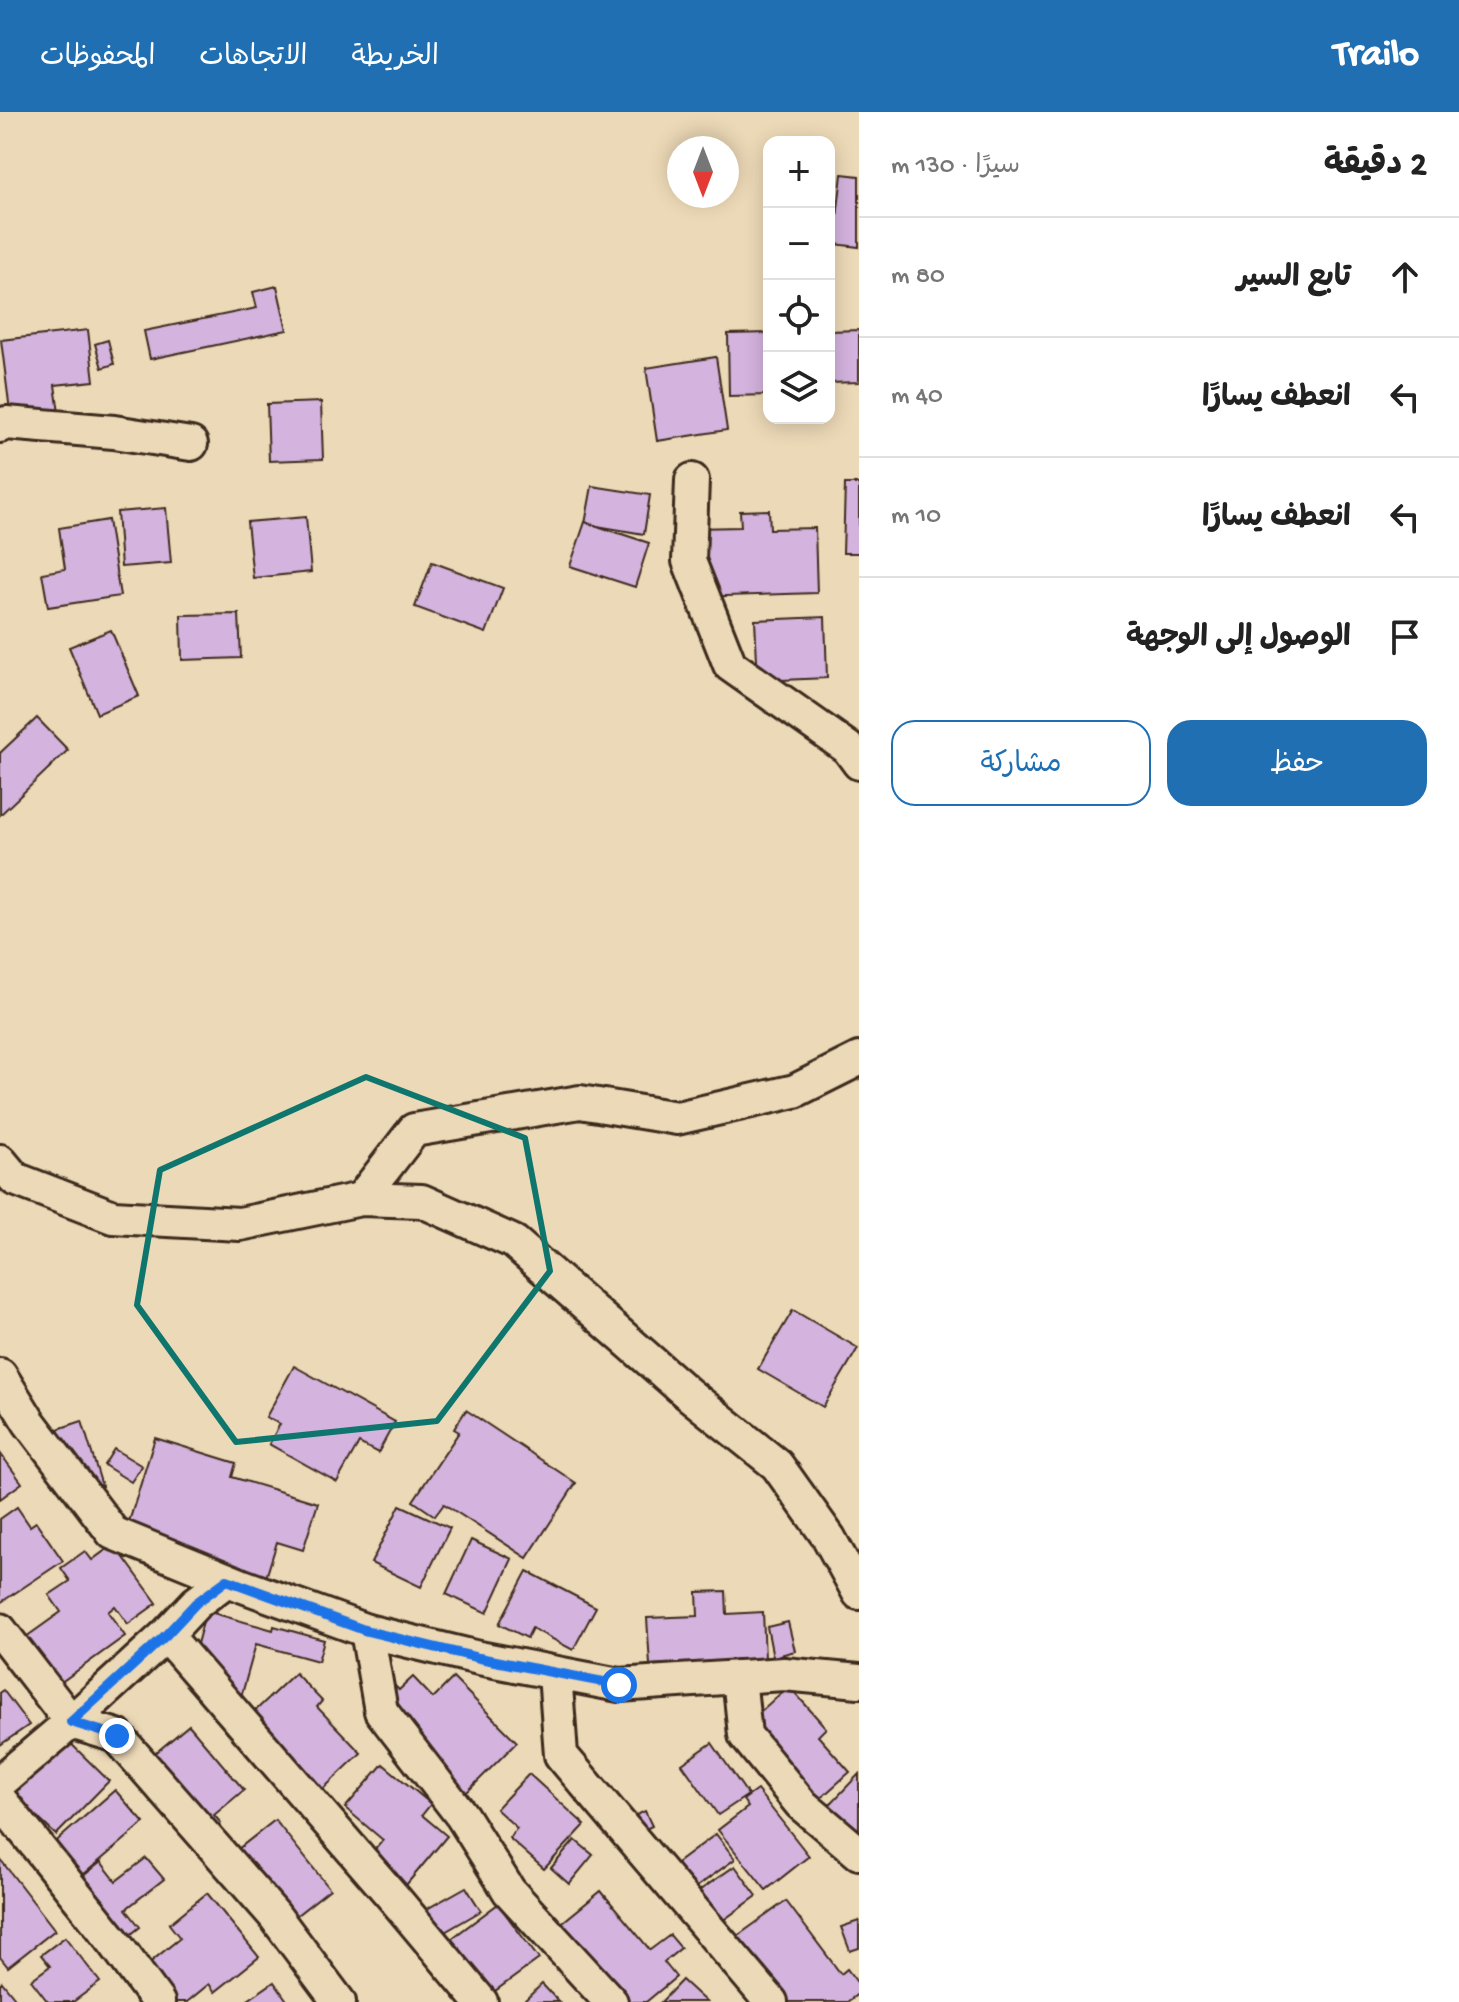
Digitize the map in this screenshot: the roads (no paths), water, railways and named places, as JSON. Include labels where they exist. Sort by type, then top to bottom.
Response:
[{"type":"street","points":[[0,426],[6,423],[114,432],[191,444]]},
{"type":"street","points":[[692,480],[689,561],[730,665],[848,748],[859,763]]},
{"type":"street","points":[[361,1199],[414,1130],[580,1102],[677,1118],[795,1091],[859,1059]]},
{"type":"street","points":[[0,1161],[15,1179],[113,1217],[240,1224],[361,1199],[422,1201],[514,1242],[687,1393],[777,1465],[829,1538],[859,1593]]},
{"type":"street","points":[[0,1375],[29,1422],[113,1533],[227,1580],[367,1631],[479,1658],[619,1685],[784,1674],[859,1681]]},
{"type":"street","points":[[0,1782],[71,1722],[166,1635],[196,1603],[227,1580]]},
{"type":"street","points":[[0,1630],[71,1722],[117,1736],[274,1915],[339,2002]]},
{"type":"street","points":[[367,1631],[381,1711],[462,1816],[509,1891],[611,2002]]},
{"type":"street","points":[[166,1635],[481,2002]]},
{"type":"street","points":[[555,1673],[561,1755],[771,2002]]},
{"type":"street","points":[[739,1677],[745,1735],[801,1804],[859,1853]]},
{"type":"street","points":[[0,1800],[158,2002]]}]
